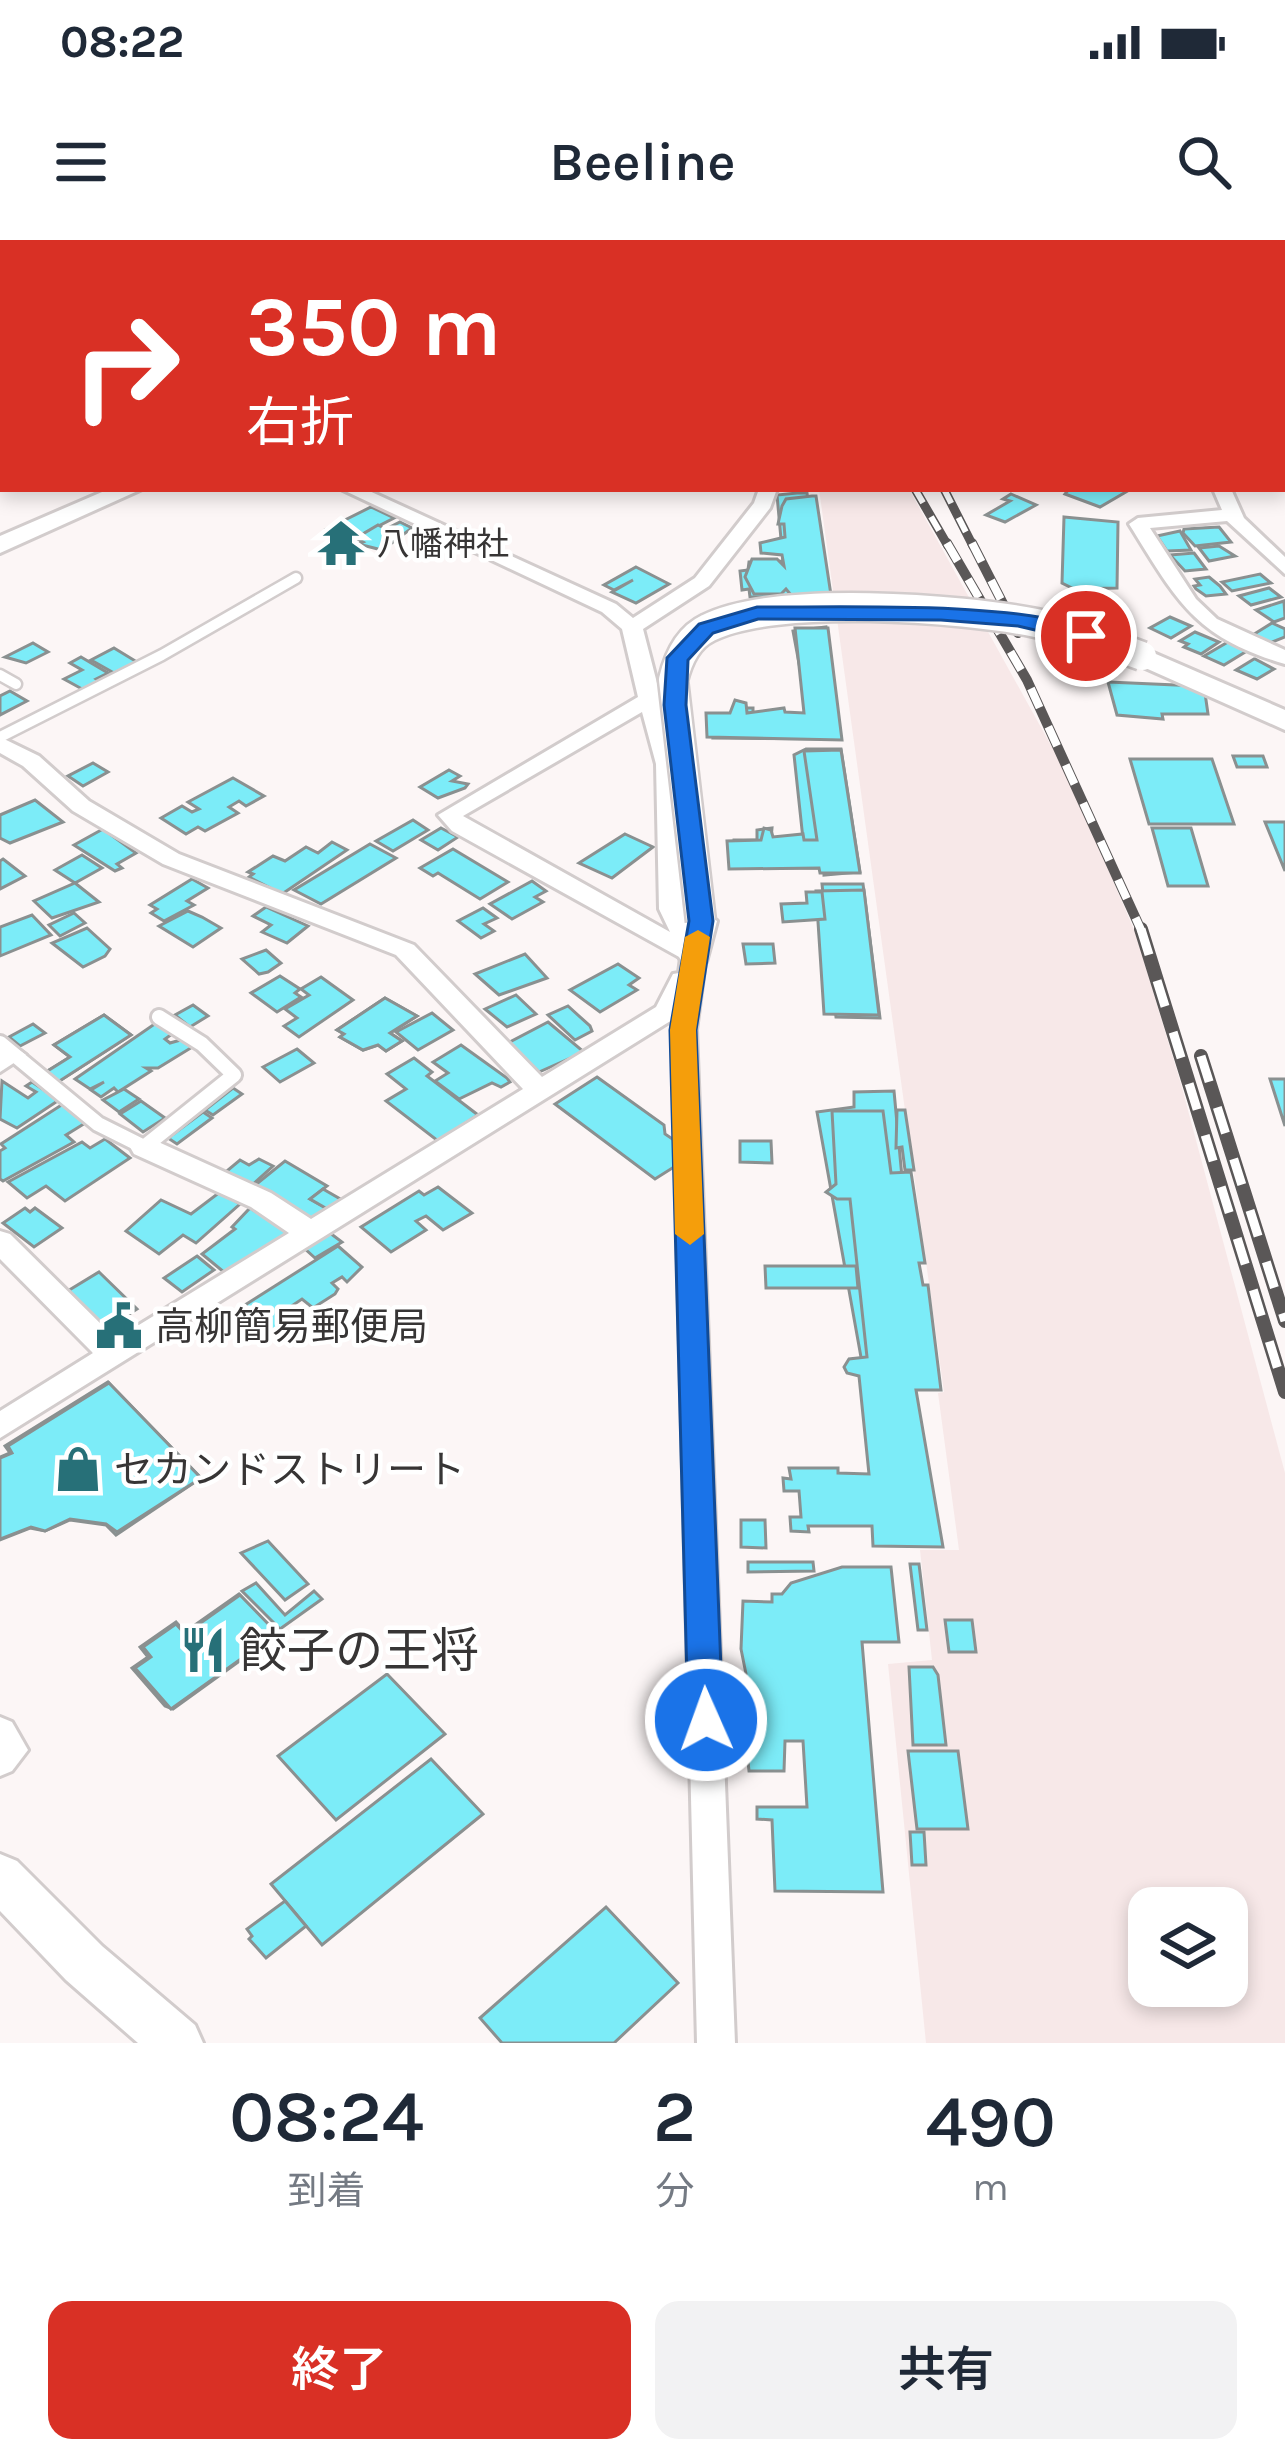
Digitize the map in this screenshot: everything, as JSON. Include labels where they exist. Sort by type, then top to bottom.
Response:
[{"type":"street","points":[[0,545],[123,492]]},
{"type":"street","points":[[357,492],[609,608],[632,627],[668,764],[671,909],[694,955]]},
{"type":"street","points":[[632,627],[702,582],[763,504],[767,492]]},
{"type":"street","points":[[1223,492],[1234,514],[1285,568]]},
{"type":"street","points":[[1234,514],[1138,524],[1188,603],[1210,623],[1285,658]]},
{"type":"street","points":[[716,2043],[683,1030],[701,921],[674,680],[677,658],[706,629],[757,613],[941,614],[1018,620],[1142,656],[1285,721]]},
{"type":"street","points":[[650,699],[449,815],[460,826],[694,955]]},
{"type":"street","points":[[2,745],[31,761],[81,806],[171,859],[405,950],[540,1090]]},
{"type":"street","points":[[0,1426],[666,1012],[694,955]]},
{"type":"street","points":[[144,1147],[261,1200],[311,1233]]},
{"type":"street","points":[[0,1240],[114,1356]]},
{"type":"street","points":[[0,1733],[10,1750],[0,1760]]},
{"type":"street","points":[[0,1877],[84,1963],[177,2043]]},
{"type":"lane","points":[[2,745],[296,578]]},
{"type":"lane","points":[[0,675],[16,684]]},
{"type":"lane","points":[[4,1054],[98,1124],[144,1147],[234,1075],[202,1044],[159,1017]]},
{"type":"shaded area","points":[[819,492],[911,492],[1069,778],[1135,932],[1181,1084],[1285,1473],[1285,2043],[926,2043],[888,1664],[932,1660],[920,1550],[959,1550],[938,1393],[944,1392]]},
{"type":"building","points":[[1067,492],[1126,492],[1100,507]]},
{"type":"building","points":[[807,493],[821,597],[750,597],[749,589],[742,590],[740,571],[748,570],[749,562],[783,561],[777,495]]},
{"type":"building","points":[[1011,494],[1036,505],[1005,522],[986,515],[1010,501],[1003,499]]},
{"type":"building","points":[[816,496],[831,595],[791,595],[786,589],[781,594],[754,594],[745,577],[752,559],[777,559],[784,566],[782,555],[761,553],[760,543],[785,537],[784,524],[778,524],[786,499]]},
{"type":"building","points":[[371,507],[394,518],[351,540],[327,529]]},
{"type":"building","points":[[1064,517],[1118,522],[1117,588],[1074,589],[1062,583]]},
{"type":"building","points":[[400,522],[412,528],[382,550],[358,544],[363,542],[356,538],[378,525],[386,529]]},
{"type":"building","points":[[1219,527],[1231,542],[1195,546],[1183,533],[1184,529]]},
{"type":"building","points":[[1180,531],[1191,550],[1167,551],[1157,536]]},
{"type":"building","points":[[1219,546],[1235,556],[1209,561],[1199,548]]},
{"type":"building","points":[[1194,553],[1206,569],[1185,571],[1170,555]]},
{"type":"building","points":[[636,567],[669,584],[636,603],[612,592],[633,580],[614,590],[604,585]]},
{"type":"building","points":[[1260,574],[1271,583],[1232,591],[1222,582]]},
{"type":"building","points":[[1209,577],[1226,594],[1206,596],[1196,589],[1200,585],[1195,579]]},
{"type":"building","points":[[1269,588],[1281,597],[1251,605],[1239,596]]},
{"type":"building","points":[[1284,601],[1285,618],[1274,622],[1256,610]]},
{"type":"building","points":[[1170,617],[1191,626],[1171,638],[1150,628]]},
{"type":"building","points":[[1272,623],[1285,629],[1285,637],[1267,644],[1251,636]]},
{"type":"building","points":[[826,627],[841,739],[713,738],[716,718],[740,718],[741,708],[753,708],[753,715],[809,717],[793,631]]},
{"type":"building","points":[[795,628],[828,628],[842,740],[707,737],[706,713],[730,713],[735,700],[746,703],[747,713],[784,708],[785,712],[804,713]]},
{"type":"building","points":[[1195,632],[1219,642],[1201,654],[1184,647],[1188,644],[1180,641]]},
{"type":"building","points":[[1228,642],[1247,651],[1224,665],[1204,656]]},
{"type":"building","points":[[33,643],[48,652],[26,663],[5,657]]},
{"type":"building","points":[[1047,645],[1075,645],[1078,659],[1050,659]]},
{"type":"building","points":[[114,648],[137,662],[114,673],[91,660]]},
{"type":"building","points":[[81,657],[108,673],[96,679],[101,683],[82,689],[64,679],[82,670],[70,663]]},
{"type":"building","points":[[1254,659],[1274,669],[1257,679],[1236,670]]},
{"type":"building","points":[[1108,682],[1198,686],[1205,693],[1208,714],[1162,714],[1163,719],[1117,715]]},
{"type":"building","points":[[10,691],[27,701],[0,715],[0,696]]},
{"type":"building","points":[[806,749],[841,749],[860,872],[824,875],[824,868],[733,868],[734,840],[757,840],[757,830],[772,828],[771,839],[803,839],[794,755]]},
{"type":"building","points":[[841,750],[860,873],[820,873],[819,868],[729,869],[727,841],[761,840],[764,828],[773,837],[803,834],[804,840],[817,840],[804,751]]},
{"type":"building","points":[[1233,756],[1263,756],[1267,767],[1237,767]]},
{"type":"building","points":[[1130,759],[1212,759],[1234,824],[1149,824]]},
{"type":"building","points":[[93,763],[108,772],[83,786],[68,776]]},
{"type":"building","points":[[449,770],[460,776],[452,781],[468,784],[465,788],[438,798],[420,787]]},
{"type":"building","points":[[233,778],[264,796],[246,806],[239,801],[229,807],[238,813],[205,831],[198,827],[186,834],[161,818],[182,806],[192,812],[199,809],[188,802]]},
{"type":"building","points":[[35,800],[63,822],[10,843],[0,838],[0,815]]},
{"type":"building","points":[[413,820],[428,830],[393,851],[376,841]]},
{"type":"building","points":[[1265,822],[1285,822],[1285,871]]},
{"type":"building","points":[[441,828],[458,837],[438,850],[421,840]]},
{"type":"building","points":[[1152,828],[1191,828],[1208,886],[1168,886]]},
{"type":"building","points":[[103,829],[136,853],[117,864],[122,868],[115,871],[74,845]]},
{"type":"building","points":[[625,834],[653,847],[612,878],[579,863]]},
{"type":"building","points":[[332,842],[347,850],[282,894],[249,877],[253,874],[248,872],[273,856],[285,861],[306,847],[318,853]]},
{"type":"building","points":[[370,844],[396,858],[321,904],[294,890]]},
{"type":"building","points":[[453,849],[508,882],[480,899],[438,873],[433,876],[420,868]]},
{"type":"building","points":[[82,855],[102,868],[75,883],[55,870]]},
{"type":"building","points":[[0,861],[25,876],[0,889]]},
{"type":"building","points":[[192,879],[208,888],[187,901],[194,905],[164,921],[151,913],[157,909],[150,905]]},
{"type":"building","points":[[532,881],[546,891],[535,897],[543,902],[512,919],[490,904]]},
{"type":"building","points":[[75,883],[99,902],[52,918],[34,901]]},
{"type":"building","points":[[822,884],[863,884],[880,1018],[836,1017]]},
{"type":"building","points":[[864,890],[879,1015],[824,1014],[816,891]]},
{"type":"building","points":[[806,892],[822,892],[825,919],[783,922],[781,904],[807,903]]},
{"type":"building","points":[[266,907],[308,926],[287,943],[262,932],[271,925],[253,916]]},
{"type":"building","points":[[483,908],[497,918],[484,924],[494,931],[481,938],[458,921]]},
{"type":"building","points":[[188,911],[221,928],[193,947],[159,926]]},
{"type":"building","points":[[74,913],[85,923],[60,936],[49,925]]},
{"type":"building","points":[[32,915],[51,935],[0,956],[0,927]]},
{"type":"building","points":[[87,928],[110,949],[83,967],[52,943]]},
{"type":"building","points":[[743,944],[773,944],[775,963],[746,964]]},
{"type":"building","points":[[266,950],[281,963],[268,972],[259,974],[242,959]]},
{"type":"building","points":[[525,954],[547,978],[499,995],[475,974]]},
{"type":"building","points":[[618,964],[639,978],[629,985],[637,990],[600,1012],[570,990]]},
{"type":"building","points":[[280,976],[300,989],[295,993],[301,997],[277,1012],[251,993]]},
{"type":"building","points":[[321,977],[353,1000],[299,1037],[284,1026],[297,1018],[285,1009],[309,995],[301,989]]},
{"type":"building","points":[[516,995],[536,1014],[507,1027],[485,1009]]},
{"type":"building","points":[[385,998],[417,1016],[390,1033],[402,1041],[386,1051],[378,1045],[363,1050],[340,1037],[344,1034],[337,1030]]},
{"type":"building","points":[[385,998],[417,1016],[390,1033],[402,1041],[386,1051],[378,1045],[363,1050],[340,1037],[344,1034],[337,1030]]},
{"type":"building","points":[[193,1005],[208,1016],[190,1027],[175,1015]]},
{"type":"building","points":[[568,1006],[592,1031],[575,1040],[548,1015]]},
{"type":"building","points":[[432,1013],[453,1030],[418,1050],[396,1032]]},
{"type":"building","points":[[104,1015],[131,1035],[58,1082],[46,1072],[70,1057],[54,1045]]},
{"type":"building","points":[[104,1015],[131,1035],[58,1082],[46,1072],[70,1057],[54,1045]]},
{"type":"building","points":[[548,1022],[584,1052],[539,1072],[508,1043]]},
{"type":"building","points":[[156,1023],[172,1034],[165,1039],[170,1043],[184,1039],[194,1046],[158,1068],[146,1068],[151,1071],[118,1092],[114,1088],[101,1097],[91,1090],[104,1082],[90,1089],[75,1079]]},
{"type":"building","points":[[33,1024],[45,1033],[20,1046],[9,1037]]},
{"type":"building","points":[[461,1045],[510,1082],[501,1087],[492,1083],[459,1099],[435,1081],[448,1073],[433,1062]]},
{"type":"building","points":[[297,1049],[314,1063],[280,1082],[263,1067]]},
{"type":"building","points":[[414,1058],[432,1072],[427,1076],[478,1115],[438,1141],[386,1101],[406,1089],[387,1074]]},
{"type":"building","points":[[597,1077],[664,1125],[665,1134],[674,1140],[674,1167],[655,1179],[555,1104]]},
{"type":"building","points":[[1270,1079],[1285,1079],[1285,1126]]},
{"type":"building","points":[[2,1081],[28,1098],[36,1092],[26,1086],[32,1082],[59,1100],[17,1128],[0,1119]]},
{"type":"building","points":[[233,1088],[242,1094],[213,1115],[205,1110]]},
{"type":"building","points":[[124,1089],[139,1099],[119,1112],[103,1100]]},
{"type":"building","points":[[894,1091],[921,1383],[866,1385],[817,1112],[854,1107],[854,1092]]},
{"type":"building","points":[[141,1101],[165,1118],[143,1132],[120,1114]]},
{"type":"building","points":[[63,1104],[87,1122],[66,1135],[74,1142],[0,1179],[0,1151],[5,1148],[1,1144]]},
{"type":"building","points":[[897,1110],[905,1110],[914,1170],[905,1170],[902,1147],[896,1148]]},
{"type":"building","points":[[832,1111],[883,1111],[891,1173],[911,1172],[925,1263],[919,1263],[923,1285],[928,1285],[941,1390],[916,1390],[943,1547],[873,1546],[872,1526],[808,1526],[809,1532],[791,1531],[790,1517],[801,1517],[799,1491],[784,1491],[783,1478],[791,1479],[789,1468],[838,1468],[838,1473],[869,1474],[859,1376],[847,1373],[844,1367],[849,1359],[867,1357],[850,1199],[837,1199],[826,1192],[836,1184]]},
{"type":"building","points":[[203,1112],[212,1118],[177,1144],[168,1138]]},
{"type":"building","points":[[105,1139],[130,1158],[65,1201],[46,1186],[27,1198],[8,1182],[82,1142],[90,1148]]},
{"type":"building","points":[[740,1141],[771,1141],[772,1163],[740,1162]]},
{"type":"building","points":[[259,1159],[273,1166],[251,1186],[222,1175],[240,1160],[249,1165]]},
{"type":"building","points":[[285,1161],[327,1186],[310,1199],[326,1208],[310,1222],[254,1186]]},
{"type":"building","points":[[438,1187],[472,1213],[443,1230],[426,1216],[416,1221],[426,1230],[391,1252],[361,1227],[419,1191],[424,1195]]},
{"type":"building","points":[[323,1189],[342,1200],[329,1210],[310,1199]]},
{"type":"building","points":[[220,1192],[240,1204],[196,1243],[183,1235],[159,1254],[126,1231],[161,1200],[191,1214]]},
{"type":"building","points":[[25,1208],[30,1212],[35,1208],[62,1228],[34,1247],[3,1223]]},
{"type":"building","points":[[250,1208],[290,1233],[225,1273],[202,1254],[235,1229],[232,1227]]},
{"type":"building","points":[[330,1233],[342,1242],[315,1258],[304,1248]]},
{"type":"building","points":[[338,1246],[362,1267],[347,1282],[342,1277],[332,1283],[338,1289],[335,1294],[313,1308],[302,1299],[293,1305],[303,1313],[275,1332],[245,1305]]},
{"type":"building","points":[[197,1256],[214,1270],[182,1292],[164,1278]]},
{"type":"building","points":[[765,1266],[856,1266],[858,1288],[766,1288]]},
{"type":"building","points":[[99,1272],[137,1309],[126,1316],[138,1328],[116,1341],[66,1292]]},
{"type":"building","points":[[108,1382],[201,1478],[116,1535],[106,1525],[70,1520],[45,1531],[30,1528],[0,1540],[0,1457],[10,1453],[5,1446]]},
{"type":"building","points":[[109,1383],[201,1478],[117,1532],[106,1524],[70,1519],[45,1531],[31,1527],[0,1539],[0,1458],[12,1453],[8,1446]]},
{"type":"building","points":[[741,1520],[765,1520],[766,1548],[741,1547]]},
{"type":"building","points":[[268,1541],[308,1584],[285,1600],[241,1553]]},
{"type":"building","points":[[748,1562],[813,1562],[814,1571],[748,1572]]},
{"type":"building","points":[[910,1564],[919,1564],[927,1630],[918,1630]]},
{"type":"building","points":[[842,1567],[891,1567],[899,1642],[862,1642],[883,1892],[775,1891],[772,1820],[757,1819],[757,1807],[807,1807],[803,1741],[785,1741],[784,1771],[749,1771],[744,1724],[747,1703],[738,1692],[746,1674],[741,1649],[743,1601],[772,1602],[772,1594],[782,1594],[791,1583]]},
{"type":"building","points":[[256,1583],[285,1615],[314,1591],[322,1599],[280,1629],[242,1591]]},
{"type":"building","points":[[239,1594],[277,1634],[173,1709],[165,1706],[132,1668],[148,1657],[140,1647],[176,1622],[185,1632]]},
{"type":"building","points":[[240,1595],[277,1633],[171,1709],[135,1668],[151,1657],[143,1647],[176,1624],[185,1634]]},
{"type":"building","points":[[945,1620],[972,1620],[976,1652],[949,1652]]},
{"type":"building","points":[[909,1667],[933,1667],[938,1675],[946,1745],[913,1745]]},
{"type":"building","points":[[387,1674],[445,1734],[336,1820],[278,1756]]},
{"type":"building","points":[[908,1751],[958,1751],[968,1829],[917,1829]]},
{"type":"building","points":[[431,1759],[483,1814],[322,1945],[271,1884]]},
{"type":"building","points":[[910,1832],[924,1832],[926,1865],[912,1865]]},
{"type":"building","points":[[285,1901],[306,1926],[266,1958],[249,1939],[247,1929]]},
{"type":"building","points":[[606,1907],[678,1983],[614,2043],[502,2043],[480,2018]]},
{"type":"railway","points":[[917,492],[948,546]]},
{"type":"railway","points":[[946,492],[973,546]]},
{"type":"railway","points":[[947,543],[1027,680],[1142,932]]},
{"type":"railway","points":[[972,543],[1018,633]]},
{"type":"railway","points":[[1142,932],[1285,1392]]},
{"type":"railway","points":[[1201,1056],[1285,1321]]},
{"type":"slow traffic","points":[[690,1234],[683,1030],[698,937]]},
{"type":"place","name":"八幡神社","points":[[341,543]]},
{"type":"place","name":"高柳簡易郵便局","points":[[119,1326]]},
{"type":"place","name":"セカンドストリート","points":[[78,1469]]},
{"type":"place","name":"餃子の王将","points":[[203,1650]]},
{"type":"route","points":[[706,1720],[683,1030],[701,921],[675,705],[677,658],[706,629],[757,613],[941,614],[1018,620],[1086,636]]}]
